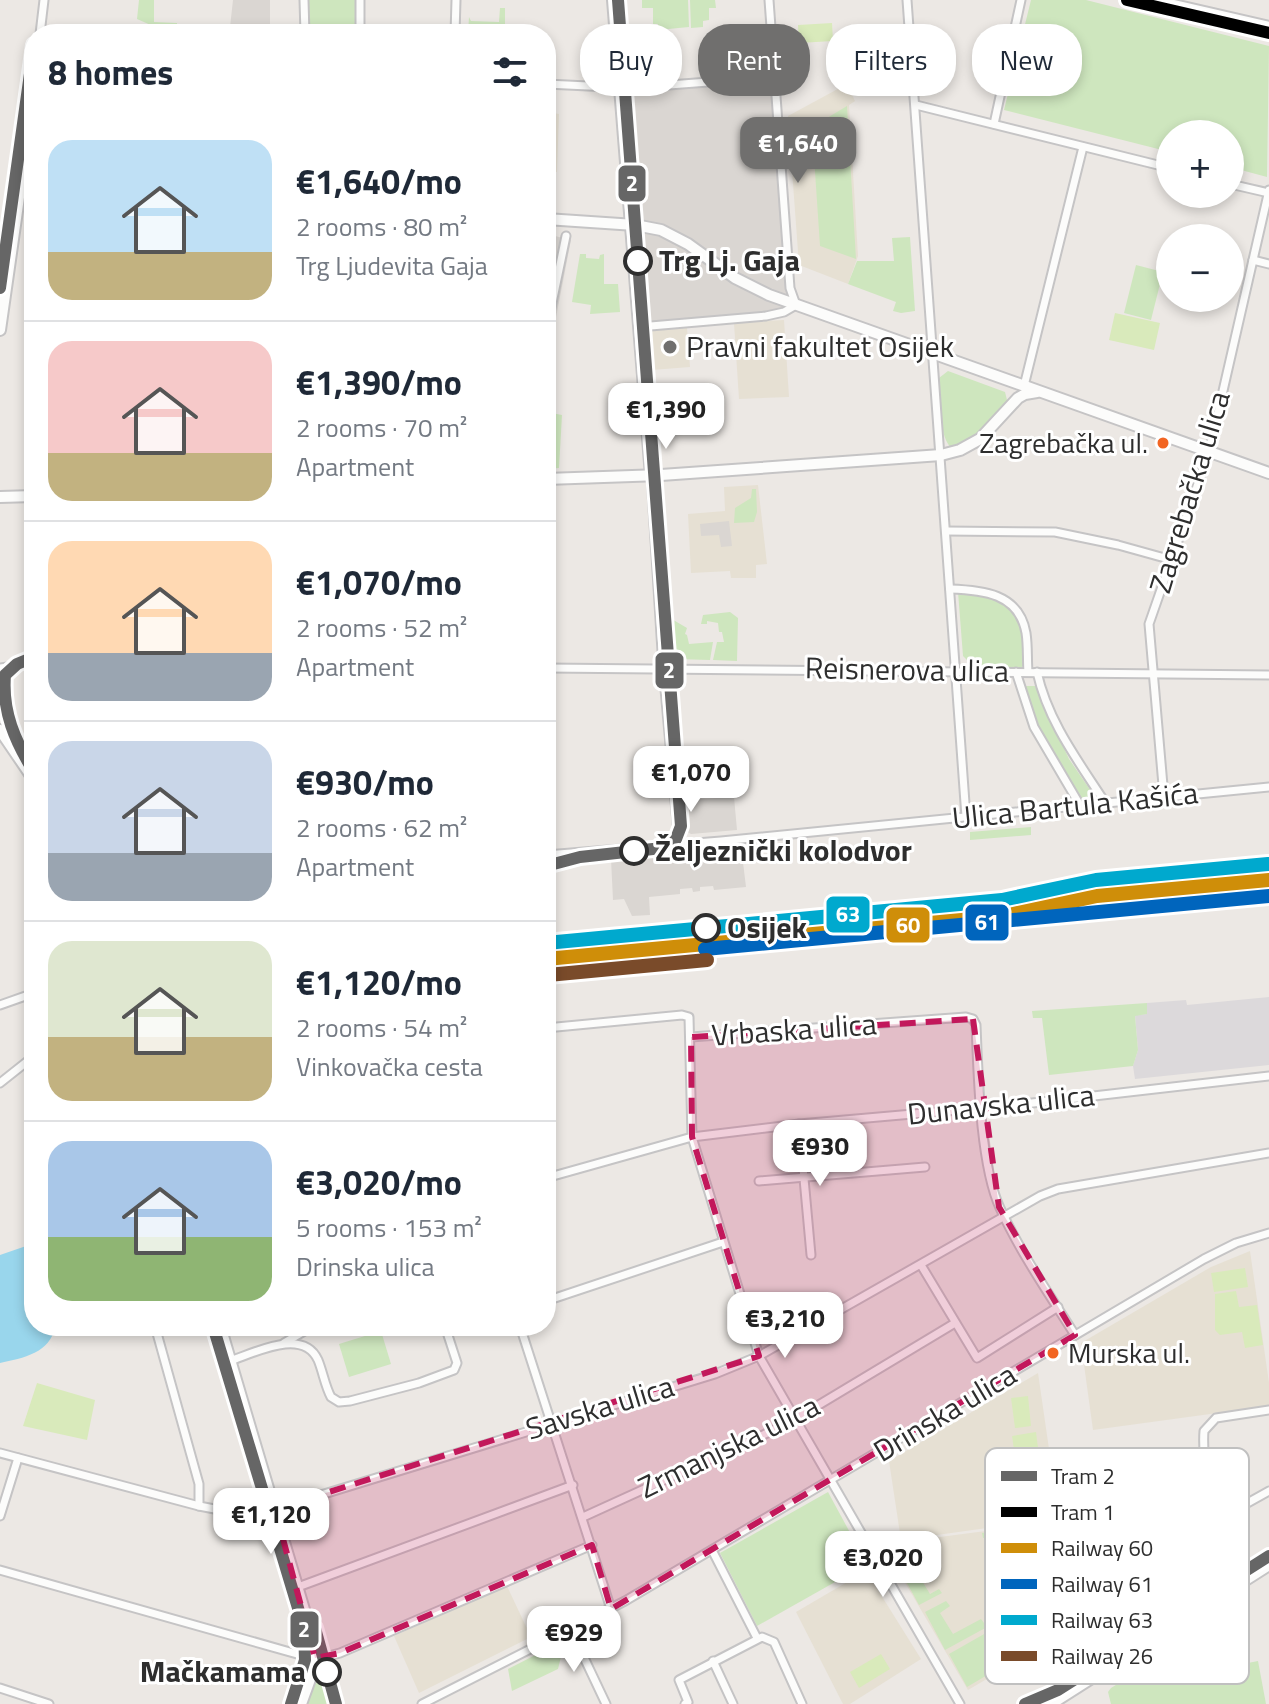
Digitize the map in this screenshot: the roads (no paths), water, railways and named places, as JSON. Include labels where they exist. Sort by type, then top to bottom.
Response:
[{"type":"street","points":[[41,24],[44,0]]},
{"type":"street","points":[[304,0],[305,24]]},
{"type":"street","points":[[360,0],[360,24]]},
{"type":"street","points":[[455,24],[456,0]]},
{"type":"street","points":[[613,0],[615,24]]},
{"type":"street","points":[[769,0],[771,24]]},
{"type":"street","points":[[907,0],[966,817]]},
{"type":"street","points":[[994,124],[1021,0]]},
{"type":"street","points":[[1152,0],[1269,27]]},
{"type":"street","points":[[556,85],[580,86]]},
{"type":"street","points":[[622,96],[679,845]]},
{"type":"street","points":[[776,96],[790,288],[796,305]]},
{"type":"street","points":[[916,105],[1156,165]]},
{"type":"street","points":[[1024,386],[1083,147]]},
{"type":"street","points":[[1244,187],[1269,192]]},
{"type":"street","points":[[0,330],[19,196],[24,190]]},
{"type":"street","name":"Zagrebačka ulica","points":[[1164,797],[1149,624],[1209,452],[1269,192]]},
{"type":"street","points":[[556,220],[632,225],[671,234],[748,286],[1269,473]]},
{"type":"street","points":[[556,284],[566,236]]},
{"type":"street","points":[[1253,260],[1269,264]]},
{"type":"street","points":[[639,327],[766,316],[784,312],[796,305]]},
{"type":"street","points":[[556,479],[651,476],[941,455],[960,450],[980,439],[1025,394],[1043,392]]},
{"type":"street","points":[[0,497],[24,496]]},
{"type":"street","points":[[946,531],[1055,532],[1172,560]]},
{"type":"street","points":[[950,589],[989,591],[1018,613],[1023,622],[1032,672],[1076,762],[1106,804]]},
{"type":"street","points":[[0,668],[24,663]]},
{"type":"street","points":[[0,678],[24,665]]},
{"type":"street","name":"Reisnerova ulica","points":[[556,668],[1269,675]]},
{"type":"street","points":[[1016,672],[1034,727],[1081,807]]},
{"type":"street","points":[[0,730],[24,767]]},
{"type":"street","name":"Ulica Bartula Kašića","points":[[556,854],[1269,787]]},
{"type":"street","points":[[0,1005],[24,997]]},
{"type":"street","name":"Vrbaska ulica","points":[[556,1027],[684,1015],[690,1020],[691,1037],[966,1017],[973,1019],[976,1025],[982,1108]]},
{"type":"street","points":[[691,1037],[692,1137],[759,1356],[960,1704]]},
{"type":"street","points":[[0,1083],[24,1064]]},
{"type":"street","name":"Dunavska ulica","points":[[556,1175],[692,1137],[1269,1076]]},
{"type":"street","points":[[982,1108],[989,1173],[1004,1215],[1075,1335]]},
{"type":"street","points":[[799,1124],[811,1255]]},
{"type":"street","name":"Savska ulica","points":[[276,1512],[553,1422],[715,1374],[759,1356],[1004,1215],[1058,1189],[1269,1153]]},
{"type":"street","points":[[759,1181],[925,1167]]},
{"type":"street","name":"Drinska ulica","points":[[422,1704],[611,1609],[1204,1259],[1236,1243],[1269,1233]]},
{"type":"street","points":[[556,1298],[723,1242]]},
{"type":"street","points":[[921,1265],[977,1358],[1058,1307]]},
{"type":"street","name":"Zrmanjska ulica","points":[[583,1517],[795,1420],[955,1323]]},
{"type":"street","points":[[158,1336],[199,1484],[199,1506]]},
{"type":"street","points":[[223,1336],[313,1640],[315,1658],[301,1704]]},
{"type":"street","points":[[230,1361],[283,1344],[295,1336]]},
{"type":"street","points":[[304,1336],[305,1348]]},
{"type":"street","points":[[283,1344],[305,1348],[317,1359],[331,1397],[344,1402],[419,1383],[454,1370],[457,1363],[448,1336]]},
{"type":"street","points":[[523,1336],[611,1609]]},
{"type":"street","points":[[1206,1448],[1204,1431],[1216,1418],[1269,1410]]},
{"type":"street","points":[[0,1453],[199,1506],[261,1518],[276,1512]]},
{"type":"street","points":[[0,1516],[18,1458]]},
{"type":"street","points":[[298,1587],[573,1485]]},
{"type":"street","points":[[1249,1502],[1269,1491]]},
{"type":"street","points":[[0,1570],[315,1658],[340,1653],[592,1545]]},
{"type":"street","points":[[712,1550],[757,1638]]},
{"type":"street","points":[[571,1630],[606,1704]]},
{"type":"street","points":[[687,1703],[679,1680],[757,1638],[774,1642],[802,1704]]},
{"type":"street","points":[[713,1661],[733,1704]]},
{"type":"street","points":[[1051,1704],[1082,1684]]},
{"type":"street","points":[[0,1688],[49,1704]]},
{"type":"water","points":[[24,1247],[24,1336],[51,1336],[35,1353],[0,1363],[0,1255]]},
{"type":"railway","points":[[703,927],[1059,894]]},
{"type":"tram line","name":"2","points":[[556,863],[580,857],[662,848],[676,839],[681,826],[618,0]]},
{"type":"tram line","name":"1","points":[[1127,0],[1269,33]]},
{"type":"tram line","name":"2","points":[[0,288],[24,116]]},
{"type":"tram line","name":"2","points":[[24,661],[5,675],[8,714],[24,754]]},
{"type":"tram line","name":"2","points":[[216,1336],[304,1628],[305,1660],[291,1704]]},
{"type":"tram line","name":"2","points":[[1249,1569],[1269,1556]]},
{"type":"tram line","name":"2","points":[[315,1628],[336,1704]]},
{"type":"tram line","name":"2","points":[[1025,1704],[1067,1684]]},
{"type":"rail line","name":"63","points":[[556,942],[1002,900],[1096,880],[1268,864]]},
{"type":"rail line","name":"60","points":[[556,958],[1004,916],[1097,896],[1269,880]]},
{"type":"rail line","name":"61","points":[[705,949],[1269,896]]},
{"type":"rail line","name":"26","points":[[556,974],[707,960]]},
{"type":"place","name":"Trg Lj. Gaja","points":[[638,261]]},
{"type":"place","name":"Pravni fakultet Osijek","points":[[670,347]]},
{"type":"place","name":"Zagrebačka ul.","points":[[1163,443]]},
{"type":"place","name":"Željeznički kolodvor","points":[[634,851]]},
{"type":"place","name":"Osijek","points":[[706,928]]},
{"type":"place","name":"Murska ul.","points":[[1053,1353]]},
{"type":"place","name":"Mačkamama","points":[[327,1672]]}]
